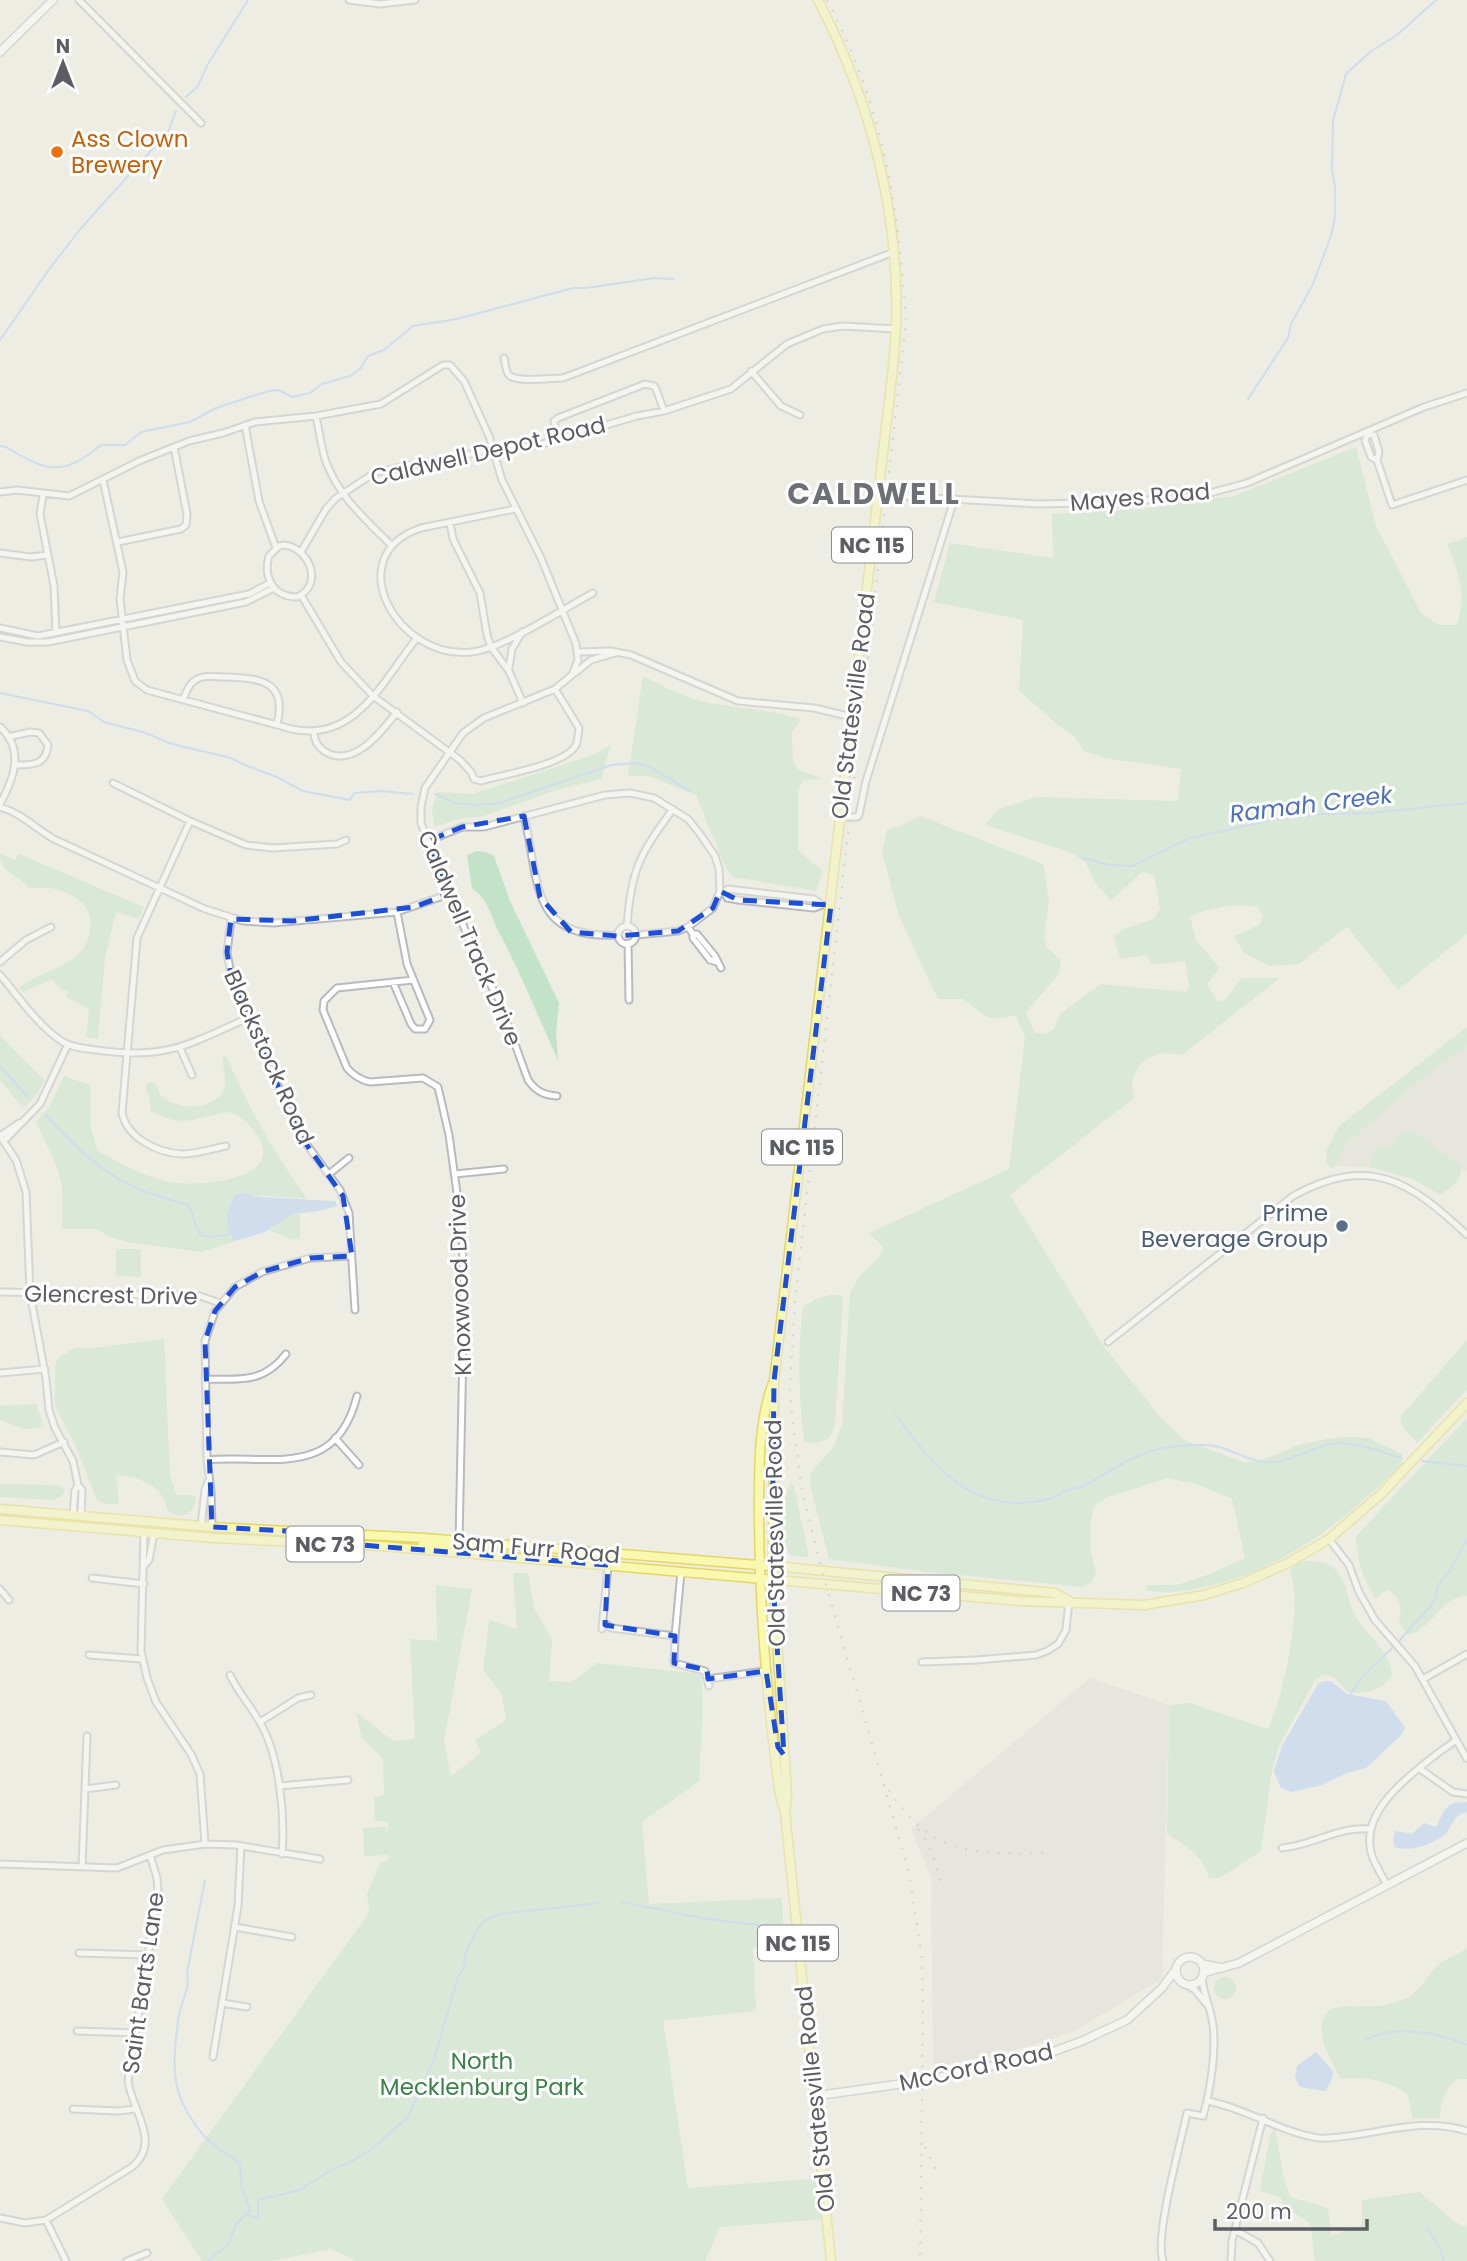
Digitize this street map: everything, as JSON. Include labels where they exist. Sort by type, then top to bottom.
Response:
[{"type":"main road","name":"Old Statesville Road","points":[[785,1812],[787,1794],[773,1580],[774,1381],[826,905],[852,717],[895,329],[894,252],[886,191],[867,119],[842,49],[818,0]]},
{"type":"main road","name":"Old Statesville Road","points":[[774,1381],[768,1395],[761,1451],[760,1565],[765,1671],[779,1788],[785,1812],[831,2261]]},
{"type":"main road","name":"Sam Furr Road","points":[[0,1519],[149,1533],[381,1546],[1053,1604],[1069,1601],[1144,1605],[1204,1595],[1243,1583],[1272,1571],[1329,1539],[1382,1493],[1467,1403]]},
{"type":"main road","name":"Sam Furr Road","points":[[0,1509],[212,1527],[459,1542],[773,1566],[1055,1592],[1069,1601]]},
{"type":"main road","points":[[0,1519],[70,1520],[77,1515]]},
{"type":"main road","points":[[149,1533],[152,1528],[250,1529]]},
{"type":"main road","points":[[381,1546],[451,1546],[459,1542]]},
{"type":"main road","points":[[769,1696],[778,1747],[784,1755]]},
{"type":"street","points":[[0,52],[53,0]]},
{"type":"street","points":[[79,0],[201,124]]},
{"type":"street","points":[[349,0],[380,4],[415,0]]},
{"type":"street","points":[[504,358],[511,377],[523,380],[563,377],[894,252]]},
{"type":"street","name":"Caldwell Depot Road","points":[[301,552],[326,509],[342,493],[376,472],[493,450],[535,446],[637,416],[664,411],[731,389],[787,344],[823,329],[843,326],[895,329]]},
{"type":"street","points":[[0,492],[17,490],[69,496],[174,447],[245,425],[381,404],[443,365],[450,365],[464,381],[493,450],[498,471],[541,558],[578,652],[572,675]]},
{"type":"street","points":[[751,371],[781,406],[800,415]]},
{"type":"street","points":[[557,440],[554,421],[558,418],[645,384],[654,386],[664,411]]},
{"type":"street","name":"Mayes Road","points":[[878,495],[1020,504],[1199,496],[1247,483],[1436,402],[1467,393]]},
{"type":"street","points":[[316,416],[325,460],[342,493],[392,546]]},
{"type":"street","points":[[245,425],[259,501],[276,548]]},
{"type":"street","points":[[1368,433],[1365,440],[1371,457],[1377,460],[1392,505],[1467,480]]},
{"type":"street","points":[[118,542],[181,529],[186,525],[187,514],[174,447]]},
{"type":"street","points":[[103,480],[123,572],[120,599],[127,660],[135,681],[147,690],[314,732],[331,729],[341,725],[363,708],[416,639]]},
{"type":"street","points":[[43,495],[40,514],[54,586],[56,640]]},
{"type":"street","points":[[840,817],[859,816],[866,781],[954,500]]},
{"type":"street","points":[[515,509],[410,532],[392,546],[382,569],[383,591],[390,611],[416,639],[439,650],[471,652],[491,647],[593,593]]},
{"type":"street","points":[[450,523],[453,539],[480,593],[491,647],[509,671],[523,703]]},
{"type":"street","points":[[291,546],[301,552],[309,562],[312,577],[309,588],[301,595],[286,596],[272,586],[267,563],[269,556],[276,548],[291,546]]},
{"type":"street","points":[[0,553],[31,557],[48,555]]},
{"type":"street","points":[[0,628],[38,636],[249,594],[272,586]]},
{"type":"street","points":[[0,637],[37,643],[56,640],[246,602],[272,586]]},
{"type":"street","points":[[301,595],[341,662],[373,696],[466,765],[474,779],[481,781],[530,769],[565,755],[575,747],[579,728],[555,689]]},
{"type":"street","points":[[509,671],[512,649],[522,632]]},
{"type":"street","points":[[578,652],[611,651],[642,659],[737,701],[814,708],[852,717]]},
{"type":"street","name":"Caldwell Track Drive","points":[[557,1096],[546,1096],[536,1090],[528,1080],[499,999],[480,966],[428,841],[421,823],[421,807],[425,788],[463,733],[484,719],[555,689],[598,657],[618,653]]},
{"type":"street","points":[[183,700],[188,686],[200,677],[259,679],[270,685],[278,695],[280,710],[277,724]]},
{"type":"street","points":[[314,732],[318,745],[325,751],[336,756],[348,755],[376,738],[397,712]]},
{"type":"street","points":[[0,727],[12,743],[16,765],[14,776],[0,805],[14,811],[54,839],[231,919],[273,923],[397,912],[449,894]]},
{"type":"street","points":[[8,737],[38,733],[48,745],[47,754],[42,761],[33,765],[16,765]]},
{"type":"street","points":[[113,783],[234,841],[254,846],[337,844],[346,840]]},
{"type":"street","points":[[428,841],[462,827],[484,827],[605,794],[630,793],[654,798],[688,819],[715,856],[722,892],[727,898],[814,908],[826,905]]},
{"type":"street","points":[[627,926],[632,880],[640,857],[673,809]]},
{"type":"street","points":[[524,816],[540,897],[550,913],[571,932],[598,936],[618,935]]},
{"type":"street","points":[[190,821],[137,939],[122,1113],[131,1131],[160,1150],[178,1154],[226,1146]]},
{"type":"street","points":[[636,935],[678,932],[713,908],[722,892],[728,889],[814,899],[826,905]]},
{"type":"street","points":[[770,902],[771,894]]},
{"type":"street","points":[[393,982],[415,1029],[429,1026],[430,1020],[413,980],[397,912]]},
{"type":"street","name":"Blackstock Road","points":[[231,919],[226,944],[228,969],[299,1134],[343,1196],[349,1213],[355,1310]]},
{"type":"street","points":[[627,926],[620,930],[620,941],[628,943],[633,941],[636,935]]},
{"type":"street","points":[[627,926],[634,930],[636,935]]},
{"type":"street","points":[[0,962],[26,940],[51,927]]},
{"type":"street","points":[[688,927],[693,934],[692,938],[710,960],[717,962],[721,968]]},
{"type":"street","points":[[628,943],[629,1000]]},
{"type":"street","points":[[0,975],[44,1027],[68,1044],[126,1054],[151,1054],[180,1048],[248,1018]]},
{"type":"street","name":"Knoxwood Drive","points":[[413,980],[337,988],[324,1001],[323,1010],[347,1068],[354,1076],[370,1082],[423,1078],[438,1087],[461,1217],[464,1280],[459,1542]]},
{"type":"street","points":[[68,1044],[37,1110],[1,1138],[16,1160],[26,1192],[30,1293],[45,1369],[51,1419],[73,1461],[78,1485],[82,1490],[77,1515]]},
{"type":"street","points":[[180,1048],[192,1075]]},
{"type":"street","points":[[329,1174],[349,1158]]},
{"type":"street","points":[[455,1174],[504,1169]]},
{"type":"street","points":[[1108,1342],[1293,1196],[1328,1180],[1368,1176],[1404,1185],[1428,1199],[1467,1235]]},
{"type":"street","points":[[212,1527],[207,1460],[205,1341],[219,1303],[235,1287],[273,1268],[310,1258],[352,1256]]},
{"type":"street","name":"Glencrest Drive","points":[[0,1292],[200,1296],[219,1303]]},
{"type":"street","points":[[205,1379],[256,1377],[272,1369],[286,1354]]},
{"type":"street","points":[[0,1373],[45,1369]]},
{"type":"street","points":[[207,1460],[294,1460],[316,1452],[335,1438],[351,1414],[357,1396]]},
{"type":"street","points":[[335,1438],[359,1465]]},
{"type":"street","points":[[0,1452],[34,1455],[64,1442]]},
{"type":"street","points":[[201,1526],[208,1482]]},
{"type":"street","points":[[149,1533],[142,1560],[145,1565],[140,1631],[142,1659],[156,1702],[191,1754],[200,1774],[205,1844]]},
{"type":"street","points":[[1329,1539],[1349,1565],[1359,1592],[1375,1620],[1415,1665],[1467,1759]]},
{"type":"street","points":[[608,1566],[603,1625],[675,1636]]},
{"type":"street","points":[[681,1573],[674,1663],[702,1669],[708,1675],[709,1686]]},
{"type":"street","points":[[92,1578],[144,1584]]},
{"type":"street","points":[[0,1589],[9,1600]]},
{"type":"street","points":[[922,1662],[1036,1655],[1047,1651],[1058,1644],[1066,1630],[1069,1601]]},
{"type":"street","points":[[1423,1679],[1467,1654]]},
{"type":"street","points":[[89,1655],[142,1659]]},
{"type":"street","points":[[708,1678],[765,1671]]},
{"type":"street","points":[[230,1675],[260,1722],[276,1763],[282,1854]]},
{"type":"street","points":[[260,1722],[298,1698],[311,1695]]},
{"type":"street","points":[[82,1867],[87,1735]]},
{"type":"street","points":[[1387,1885],[1372,1856],[1370,1829],[1376,1814],[1420,1769],[1455,1740]]},
{"type":"street","points":[[1420,1769],[1447,1788],[1467,1794]]},
{"type":"street","points":[[279,1786],[348,1780]]},
{"type":"street","points":[[85,1789],[116,1785]]},
{"type":"street","points":[[1282,1848],[1299,1846],[1351,1828],[1370,1829]]},
{"type":"street","name":"McCord Road","points":[[1162,1988],[1183,1983],[1194,1984],[1203,1975],[1239,1963],[1467,1843]]},
{"type":"street","points":[[0,1864],[117,1868],[172,1848],[205,1844],[241,1846],[320,1859]]},
{"type":"street","points":[[213,2057],[240,1892],[241,1846]]},
{"type":"street","name":"Saint Barts Lane","points":[[46,2220],[139,2162],[145,2150],[146,2134],[135,2109],[128,2081],[159,1885],[150,1855]]},
{"type":"street","points":[[235,1927],[292,1937]]},
{"type":"street","points":[[79,1953],[149,1955]]},
{"type":"street","points":[[1208,2006],[1195,1990],[1183,1983],[1176,1969],[1179,1962],[1186,1958],[1196,1958],[1202,1964],[1223,1968]]},
{"type":"street","points":[[1163,2261],[1160,2253],[1165,2210],[1187,2113],[1203,2116],[1214,2049],[1214,2027],[1202,1964]]},
{"type":"street","name":"McCord Road","points":[[815,2096],[922,2081],[1044,2055],[1127,2020],[1162,1988],[1176,1969]]},
{"type":"street","points":[[222,2003],[247,2007]]},
{"type":"street","points":[[77,2031],[136,2033]]},
{"type":"street","points":[[1207,2101],[1231,2106],[1296,2132],[1322,2138],[1432,2124],[1467,2131]]},
{"type":"street","points":[[73,2109],[135,2109]]},
{"type":"street","points":[[1231,2261],[1235,2230],[1263,2118]]},
{"type":"street","points":[[0,2218],[26,2223],[46,2220],[66,2261]]},
{"type":"street","points":[[1235,2230],[1258,2244],[1270,2261]]},
{"type":"street","points":[[127,2261],[147,2253]]},
{"type":"highlighted area","points":[[524,816],[540,897],[571,932],[618,936],[678,931],[713,908],[720,891],[738,900],[831,905],[774,1381],[772,1566],[784,1755],[778,1747],[766,1671],[708,1679],[707,1670],[674,1663],[675,1636],[605,1625],[608,1565],[325,1542],[325,1533],[212,1527],[205,1341],[215,1311],[235,1287],[262,1272],[310,1258],[352,1256],[343,1196],[299,1134],[232,981],[227,952],[231,919],[293,921],[414,907],[449,894],[428,841],[462,827]]},
{"type":"shaded area","points":[[1467,1045],[1467,1172],[1413,1131],[1390,1149],[1375,1147],[1369,1167],[1335,1166],[1345,1145],[1416,1084]]},
{"type":"shaded area","points":[[1090,1678],[1169,1705],[1162,1979],[1071,2033],[1002,2054],[933,2067],[931,1878],[911,1829]]},
{"type":"green space","points":[[1356,447],[1376,526],[1421,613],[1439,625],[1457,625],[1461,603],[1460,584],[1447,544],[1467,537],[1467,934],[1398,990],[1347,927],[1299,964],[1269,966],[1245,954],[1234,936],[1259,925],[1263,917],[1258,907],[1224,907],[1190,916],[1196,940],[1220,968],[1207,984],[1217,1001],[1224,1001],[1242,978],[1280,978],[1182,1055],[1159,1054],[1145,1060],[1134,1077],[1134,1098],[1010,1195],[1104,1347],[1162,1419],[1184,1440],[1246,1463],[1299,1445],[1332,1438],[1368,1438],[1402,1454],[1402,1464],[1334,1524],[1284,1557],[1258,1570],[1200,1588],[1166,1592],[1147,1590],[1147,1585],[1177,1585],[1245,1558],[1232,1499],[1197,1484],[1168,1478],[1108,1497],[1094,1506],[1090,1525],[1091,1552],[1096,1573],[1092,1582],[1084,1587],[927,1572],[829,1559],[810,1485],[811,1472],[833,1448],[842,1425],[850,1292],[860,1275],[878,1259],[884,1248],[869,1233],[1009,1169],[1025,1038],[1016,1015],[987,1017],[963,999],[938,999],[899,916],[882,852],[887,830],[920,816],[1043,864],[1049,901],[1044,937],[1046,946],[1061,960],[1059,974],[1026,1012],[1034,1032],[1045,1034],[1054,1029],[1060,1014],[1101,984],[1186,992],[1189,985],[1185,961],[1152,965],[1146,955],[1120,959],[1114,936],[1124,929],[1153,919],[1160,909],[1154,875],[1142,872],[1111,901],[1095,882],[1086,863],[1072,853],[985,825],[999,809],[1037,797],[1178,801],[1181,769],[1104,758],[1084,751],[1075,737],[1055,723],[1019,690],[1023,620],[934,602],[950,543],[1053,558],[1052,514],[1140,509],[1234,496]]},
{"type":"green space","points":[[643,676],[700,701],[801,719],[792,732],[793,762],[799,770],[824,779],[803,780],[798,791],[798,849],[823,870],[816,891],[733,877],[726,869],[696,795],[648,776],[628,776]]},
{"type":"green space","points":[[611,745],[601,779],[557,790],[484,816],[459,819],[434,827],[432,810],[437,792],[473,794],[593,755]]},
{"type":"green space","points":[[477,851],[494,856],[510,901],[559,1003],[556,1033],[558,1060],[490,911],[472,888],[467,855]]},
{"type":"green space","points":[[0,853],[15,860],[19,854],[144,907],[139,919],[116,912],[105,957],[98,1039],[86,1037],[89,1009],[66,997],[68,991],[61,990],[52,979],[23,992],[19,988],[62,965],[81,951],[87,942],[90,929],[87,910],[77,899],[65,892],[51,888],[29,888],[6,870]]},
{"type":"green space","points":[[1467,1027],[1467,1045],[1416,1084],[1345,1145],[1335,1166],[1330,1168],[1326,1162],[1327,1149],[1339,1126]]},
{"type":"green space","points":[[0,1035],[45,1081],[35,1097],[23,1108],[0,1080]]},
{"type":"green space","points":[[223,1056],[227,1057],[263,1130],[307,1199],[237,1194],[230,1204],[227,1217],[231,1236],[235,1241],[201,1252],[126,1242],[96,1229],[62,1229],[62,1186],[56,1164],[36,1122],[49,1107],[64,1076],[90,1085],[91,1128],[97,1150],[125,1166],[155,1178],[188,1184],[220,1181],[251,1171],[260,1162],[263,1151],[252,1129],[231,1112],[182,1121],[163,1117],[151,1111],[145,1085],[151,1082],[156,1084],[160,1094],[174,1103],[200,1106],[215,1100],[224,1089]]},
{"type":"green space","points":[[1413,1131],[1461,1166],[1460,1176],[1452,1187],[1440,1195],[1413,1179],[1369,1167],[1375,1147],[1390,1149],[1398,1135]]},
{"type":"green space","points":[[300,1213],[300,1239],[290,1239],[269,1230],[293,1214]]},
{"type":"green space","points":[[116,1249],[141,1249],[141,1277],[116,1276]]},
{"type":"green space","points":[[830,1295],[842,1295],[843,1300],[835,1423],[829,1438],[816,1443],[804,1442],[799,1374],[803,1307]]},
{"type":"green space","points":[[164,1339],[170,1474],[176,1495],[192,1495],[196,1498],[192,1510],[182,1515],[169,1511],[160,1494],[150,1484],[130,1477],[116,1476],[119,1504],[105,1504],[97,1500],[76,1447],[55,1406],[55,1366],[58,1358],[75,1348]]},
{"type":"green space","points":[[1467,1340],[1467,1389],[1417,1443],[1403,1427],[1401,1416]]},
{"type":"green space","points":[[36,1404],[44,1427],[25,1429],[0,1420],[0,1406]]},
{"type":"green space","points":[[1467,1418],[1467,1596],[1451,1601],[1425,1626],[1409,1635],[1399,1624],[1400,1609],[1396,1597],[1387,1590],[1375,1598],[1366,1582],[1356,1536]]},
{"type":"green space","points":[[791,1483],[809,1557],[791,1556],[784,1540],[783,1509]]},
{"type":"green space","points":[[0,1484],[59,1485],[65,1490],[62,1496],[54,1500],[0,1497]]},
{"type":"green space","points":[[1298,1563],[1325,1563],[1336,1570],[1344,1583],[1357,1619],[1384,1652],[1392,1675],[1378,1688],[1360,1693],[1347,1692],[1329,1675],[1316,1679],[1279,1746],[1272,1770],[1261,1851],[1220,1878],[1209,1878],[1198,1857],[1167,1834],[1169,1705],[1189,1703],[1268,1729],[1280,1695],[1290,1650],[1294,1606],[1290,1570]]},
{"type":"green space","name":"North Mecklenburg Park","points":[[513,1573],[528,1573],[534,1608],[552,1640],[549,1681],[572,1682],[597,1663],[701,1674],[703,1707],[699,1781],[642,1822],[649,1904],[782,1898],[784,1945],[753,1947],[756,2011],[663,2021],[688,2188],[823,2178],[827,2219],[720,2227],[705,2261],[356,2261],[331,2249],[272,2261],[202,2261],[162,2199],[369,1913],[367,1894],[380,1863],[389,1860],[388,1855],[364,1856],[363,1828],[387,1827],[388,1835],[388,1822],[375,1821],[374,1797],[384,1795],[383,1758],[362,1738],[356,1712],[393,1741],[415,1739],[410,1639],[437,1641],[436,1585],[472,1589],[444,1741],[451,1776],[481,1753],[475,1740],[506,1720],[502,1695],[483,1670],[489,1620],[517,1629]]},
{"type":"green space","points":[[1467,1948],[1467,2079],[1457,2079],[1449,2087],[1442,2101],[1440,2118],[1413,2119],[1408,2095],[1392,2086],[1367,2079],[1340,2079],[1324,2044],[1324,2016],[1338,2007],[1382,2005],[1407,1998],[1439,1964]]},
{"type":"green space","points":[[1225,1977],[1233,1980],[1236,1988],[1233,1996],[1225,1999],[1217,1996],[1214,1988],[1217,1980]]},
{"type":"green space","points":[[1275,2128],[1290,2197],[1328,2208],[1331,2236],[1362,2225],[1362,2200],[1420,2192],[1455,2222],[1467,2227],[1467,2261],[1315,2261],[1310,2223],[1283,2206],[1281,2198],[1260,2191],[1270,2135]]},
{"type":"water","points":[[246,1193],[259,1197],[335,1201],[337,1206],[293,1214],[265,1232],[235,1241],[227,1225],[228,1212],[235,1195]]},
{"type":"water","points":[[1331,1681],[1347,1694],[1386,1701],[1405,1728],[1366,1768],[1347,1773],[1322,1785],[1292,1792],[1281,1788],[1274,1771],[1282,1746],[1318,1684]]},
{"type":"water","points":[[1467,1802],[1467,1812],[1457,1817],[1448,1831],[1438,1839],[1416,1848],[1395,1847],[1395,1831],[1412,1834],[1424,1823],[1436,1827],[1449,1805]]},
{"type":"water","points":[[1316,2052],[1333,2071],[1325,2091],[1300,2087],[1295,2078],[1297,2066]]},
{"type":"waterway","points":[[186,97],[198,86],[208,64],[248,0]]},
{"type":"waterway","points":[[1248,399],[1288,338],[1291,324],[1312,286],[1331,236],[1335,217],[1333,121],[1346,74],[1370,52],[1397,35],[1436,0]]},
{"type":"waterway","points":[[0,340],[82,227],[168,132],[176,111]]},
{"type":"waterway","points":[[0,446],[43,466],[64,466],[75,463],[101,445],[125,445],[141,432],[190,422],[216,408],[268,391],[279,390],[292,397],[310,393],[322,384],[350,376],[360,369],[368,356],[384,350],[413,326],[457,319],[573,288],[654,278],[674,279]]},
{"type":"waterway","points":[[0,693],[88,711],[104,722],[143,732],[172,744],[231,758],[303,791],[350,800],[354,793],[381,791],[413,794]]},
{"type":"waterway","points":[[435,794],[456,803],[499,803],[611,765],[635,763],[648,766],[690,791]]},
{"type":"waterway","name":"Ramah Creek","points":[[1082,858],[1110,865],[1132,866],[1190,838],[1278,819],[1467,803]]},
{"type":"waterway","points":[[0,1066],[28,1097]]},
{"type":"waterway","points":[[45,1114],[75,1145],[108,1172],[139,1189],[188,1205],[201,1235],[212,1237],[230,1234]]},
{"type":"waterway","points":[[894,1412],[940,1469],[977,1494],[998,1501],[1022,1503],[1051,1498],[1083,1486],[1138,1456],[1183,1445],[1215,1446],[1253,1460],[1271,1463],[1339,1443],[1357,1445],[1402,1458]]},
{"type":"waterway","points":[[1422,1461],[1467,1466]]},
{"type":"waterway","points":[[1398,1642],[1429,1608],[1436,1597],[1438,1585],[1449,1572],[1467,1539]]},
{"type":"waterway","points":[[1350,1695],[1363,1676],[1394,1646]]},
{"type":"waterway","points":[[205,1880],[187,1973],[187,1989],[178,2019],[175,2074],[181,2099],[195,2124],[217,2148],[240,2163],[241,2186],[250,2210],[236,2224],[228,2245],[207,2261]]},
{"type":"waterway","points":[[622,1902],[701,1918],[791,1929]]},
{"type":"waterway","points":[[247,2215],[258,2218],[258,2200],[299,2190],[335,2168],[351,2162],[373,2148],[408,2117],[433,2063],[466,1952],[479,1927],[486,1920],[500,1914],[599,1903]]},
{"type":"waterway","points":[[1367,2039],[1379,2034],[1404,2031],[1431,2034],[1467,2045]]},
{"type":"waterway","points":[[1427,2227],[1444,2261]]},
{"type":"railway","points":[[827,0],[862,79],[885,157],[899,238],[906,323],[795,1300],[790,1388],[802,1490],[822,1571],[909,1872],[922,1959],[920,2261]]},
{"type":"railway","points":[[889,1790],[922,1829],[940,1840],[979,1851],[1050,1853]]},
{"type":"railway","points":[[918,1829],[929,1845],[942,1884]]},
{"type":"railway","points":[[925,2147],[936,2170]]},
{"type":"place","name":"Ass Clown Brewery","points":[[57,152]]},
{"type":"place","name":"Prime Beverage Group","points":[[1342,1226]]},
{"type":"district","name":"CALDWELL","points":[[874,493]]}]
